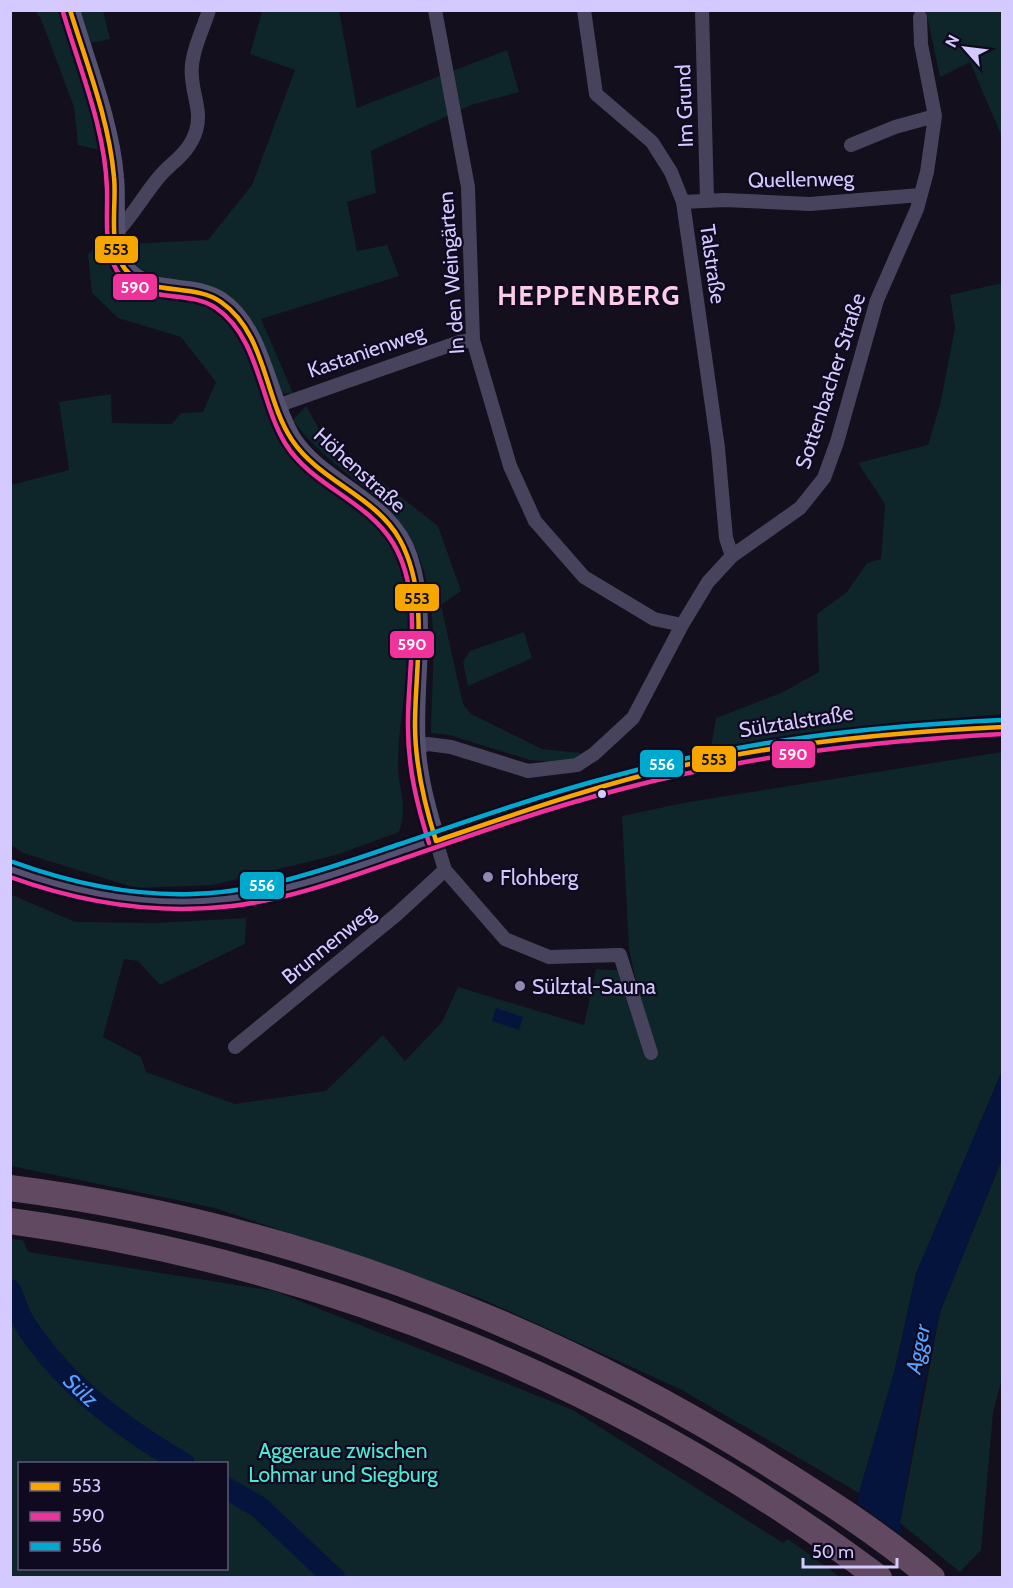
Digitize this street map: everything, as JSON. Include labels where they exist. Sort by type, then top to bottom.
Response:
[{"type":"highway","points":[[19,1190],[116,1206],[204,1225],[292,1248],[441,1299],[545,1342],[713,1429],[791,1477],[862,1525],[932,1578]]},
{"type":"highway","points":[[10,1221],[132,1242],[220,1262],[306,1286],[390,1314],[474,1347],[565,1388],[713,1466],[786,1512],[879,1578]]},
{"type":"main road","name":"Höhenstraße","points":[[70,10],[98,105],[114,175],[117,254],[125,268],[139,281],[159,287],[195,292],[219,301],[237,317],[253,342],[274,407],[294,442],[317,465],[374,510],[393,532],[408,557],[417,628],[415,748],[420,791],[436,841]]},
{"type":"main road","name":"Sülztalstraße","points":[[10,869],[49,883],[114,898],[149,902],[208,902],[267,894],[436,841],[532,807],[716,758],[850,737],[1002,727]]},
{"type":"street","points":[[117,232],[135,213],[160,176],[185,152],[196,130],[199,113],[191,76],[209,10]]},
{"type":"street","name":"In den Weingärten","points":[[435,10],[468,187],[473,340],[510,466],[535,521],[584,577],[654,618],[682,625]]},
{"type":"street","name":"Talstraße","points":[[584,10],[596,94],[652,142],[671,172],[683,202],[718,448],[726,538],[732,556]]},
{"type":"street","name":"Im Grund","points":[[702,10],[707,201]]},
{"type":"street","name":"Sottenbacher Straße","points":[[415,748],[428,744],[451,747],[528,771],[560,769],[578,765],[594,754],[633,718],[682,625],[708,582],[732,556],[800,508],[824,478],[837,442],[877,300],[917,209],[927,172],[935,116],[921,44],[920,17]]},
{"type":"street","points":[[851,145],[895,127],[935,116]]},
{"type":"street","name":"Quellenweg","points":[[683,202],[810,204],[920,195]]},
{"type":"street","name":"Kastanienweg","points":[[274,407],[459,342],[473,340]]},
{"type":"street","points":[[436,841],[445,870],[506,939],[549,957],[620,955],[651,1053]]},
{"type":"street","name":"Brunnenweg","points":[[235,1047],[247,1030],[396,915],[445,870]]},
{"type":"green space","points":[[35,11],[60,12],[90,104],[99,150],[78,145],[74,107],[41,19]]},
{"type":"green space","points":[[78,11],[103,11],[110,39],[91,43]]},
{"type":"green space","points":[[262,11],[339,11],[357,108],[507,50],[519,92],[471,105],[371,151],[376,193],[347,202],[357,251],[387,245],[399,276],[261,319],[293,393],[280,394],[243,314],[131,265],[124,244],[208,240],[252,185],[295,70],[250,54]]},
{"type":"green space","points":[[926,11],[1002,11],[1002,137],[970,62],[940,77]]},
{"type":"green space","points":[[109,233],[110,257],[133,288],[153,295],[197,299],[231,321],[248,347],[271,413],[387,536],[400,562],[407,590],[410,617],[398,760],[403,804],[399,832],[336,855],[213,885],[136,888],[23,853],[11,845],[11,485],[69,470],[59,402],[111,394],[112,423],[172,424],[181,413],[203,412],[216,382],[181,337],[118,318],[92,293],[88,254]]},
{"type":"green space","points":[[1002,283],[1002,714],[812,732],[710,752],[716,718],[781,693],[819,672],[817,614],[847,592],[867,563],[881,559],[885,504],[858,463],[928,445],[940,405],[955,328],[950,295]]},
{"type":"green space","points":[[306,406],[323,436],[438,526],[461,591],[441,605],[463,704],[471,714],[542,749],[581,753],[571,763],[530,760],[449,735],[431,733],[432,613],[419,556],[405,530],[386,507],[314,445],[293,420]]},
{"type":"green space","points":[[524,632],[532,658],[468,686],[463,662],[470,651]]},
{"type":"green space","points":[[1002,752],[1002,1071],[916,1274],[895,1369],[859,1493],[682,1390],[482,1299],[215,1208],[11,1166],[10,894],[75,922],[157,923],[246,918],[245,944],[160,985],[138,961],[124,959],[103,1037],[141,1057],[146,1072],[235,1104],[326,1091],[383,1035],[405,1061],[442,1022],[458,987],[584,1025],[596,969],[623,971],[650,1046],[629,949],[622,816],[683,803]]},
{"type":"green space","points":[[1002,1159],[1002,1378],[993,1413],[981,1550],[960,1572],[900,1523],[940,1312]]},
{"type":"green space","name":"Aggeraue zwischen Lohmar und Siegburg","points":[[11,1239],[23,1240],[28,1252],[275,1291],[573,1410],[783,1543],[788,1539],[840,1577],[11,1577]]},
{"type":"water","points":[[496,1008],[523,1017],[519,1030],[492,1021]]},
{"type":"water","name":"Agger","points":[[1002,1071],[1002,1159],[940,1312],[920,1404],[900,1523],[911,1577],[848,1578],[859,1493],[895,1369],[916,1274]]},
{"type":"pier","points":[[855,1501],[906,1538],[914,1578],[845,1578]]},
{"type":"waterway","name":"Sülz","points":[[10,1290],[25,1324],[57,1366],[117,1420],[181,1462]]},
{"type":"waterway","name":"Sülz","points":[[228,1489],[259,1507],[334,1578]]},
{"type":"transit line","name":"553","points":[[70,10],[107,135],[114,177],[114,237],[119,260],[135,278],[146,284],[210,296],[236,315],[256,348],[275,405],[292,440],[317,467],[377,512],[400,540],[415,584],[418,607],[415,740],[421,784],[436,841]]},
{"type":"transit line","name":"590","points":[[63,12],[91,99],[102,144],[107,189],[108,242],[117,271],[126,282],[138,289],[204,302],[216,308],[230,320],[250,353],[285,443],[309,471],[369,515],[382,528],[393,543],[403,564],[412,609],[408,705],[411,772],[429,843]]},
{"type":"transit line","name":"556","points":[[13,862],[79,882],[146,893],[192,894],[246,889],[324,869],[587,783],[710,753],[855,731],[1002,720]]},
{"type":"transit line","name":"553","points":[[436,841],[590,790],[724,757],[842,739],[1002,727]]},
{"type":"transit line","name":"590","points":[[10,877],[64,894],[147,908],[204,908],[254,903],[317,888],[535,814],[590,797],[666,778],[809,752],[905,741],[1002,734]]},
{"type":"place","name":"Flohberg","points":[[488,877]]},
{"type":"place","name":"Sülztal-Sauna","points":[[520,986]]},
{"type":"district","name":"HEPPENBERG","points":[[589,295]]}]
